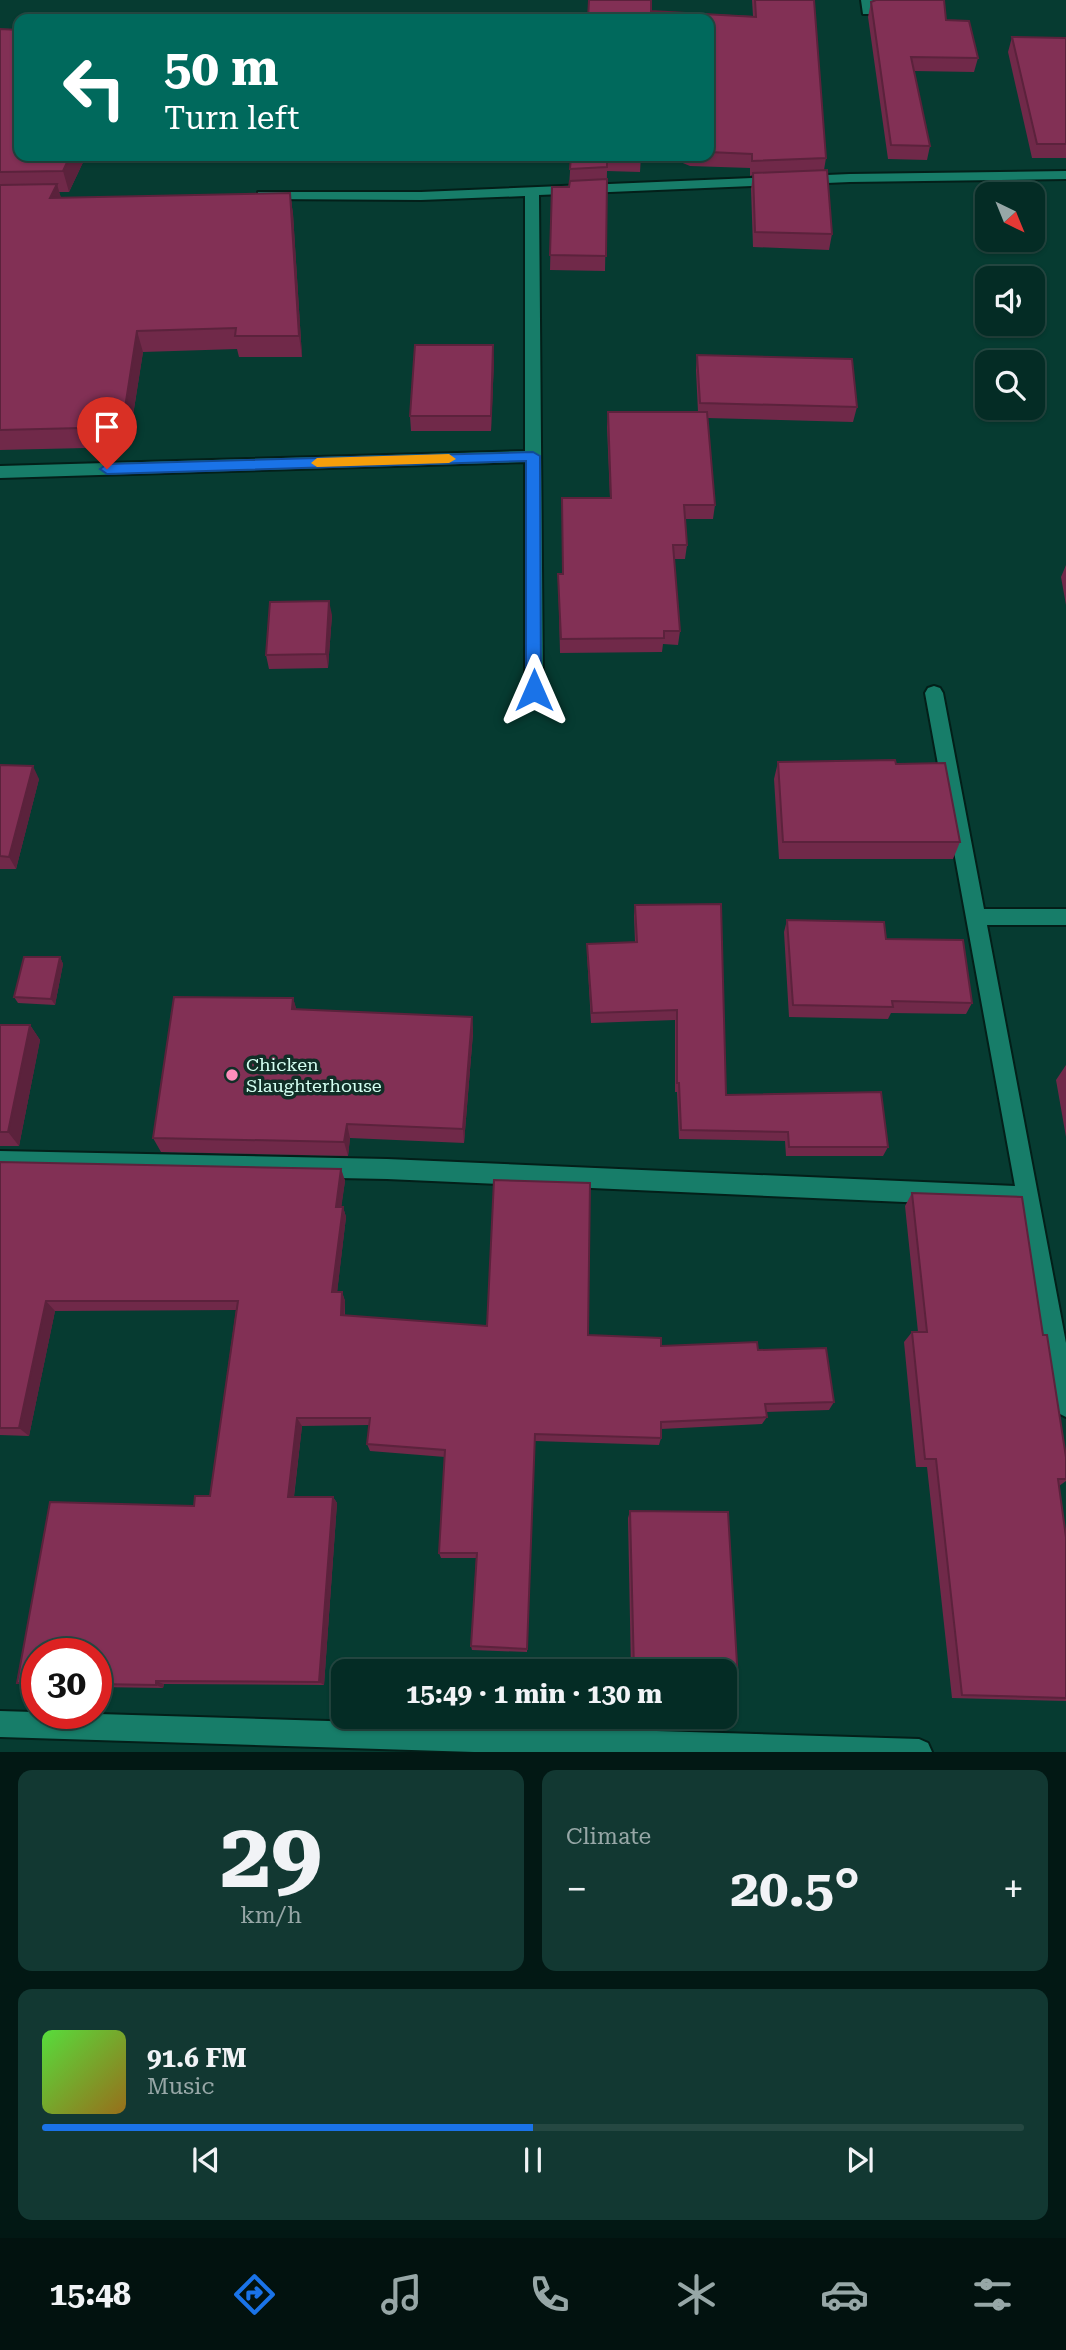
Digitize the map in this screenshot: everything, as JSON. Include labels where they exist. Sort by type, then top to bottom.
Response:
[{"type":"street","points":[[249,195],[421,196],[850,177],[1066,175]]},
{"type":"street","points":[[532,191],[534,690]]},
{"type":"street","points":[[0,472],[533,456]]},
{"type":"street","points":[[934,693],[1066,1405]]},
{"type":"street","points":[[975,916],[1066,917]]},
{"type":"street","points":[[0,1161],[387,1169],[1028,1197]]},
{"type":"street","points":[[0,1724],[919,1752]]},
{"type":"building","points":[[589,0],[651,0],[651,11],[704,14],[588,14]]},
{"type":"building","points":[[755,0],[814,0],[826,158],[752,161],[752,154],[714,152],[714,15],[756,17]]},
{"type":"building","points":[[944,0],[946,20],[969,21],[978,58],[911,57],[930,146],[891,145],[871,2]]},
{"type":"building","points":[[0,29],[14,30],[14,161],[68,161],[63,171],[0,172]]},
{"type":"building","points":[[1012,37],[1066,38],[1066,144],[1037,144]]},
{"type":"building","points":[[571,161],[607,161],[607,167],[570,169]]},
{"type":"building","points":[[827,170],[832,234],[755,232],[753,173]]},
{"type":"building","points":[[607,179],[606,256],[550,255],[552,187],[569,187],[570,181]]},
{"type":"building","points":[[57,184],[50,198],[290,193],[299,336],[235,336],[236,328],[137,331],[122,427],[0,430],[0,185]]},
{"type":"building","points":[[415,345],[493,345],[491,416],[410,416]]},
{"type":"building","points":[[697,355],[852,359],[857,407],[700,403]]},
{"type":"building","points":[[608,412],[707,412],[715,505],[684,505],[687,545],[673,545],[680,631],[664,631],[664,638],[561,639],[558,574],[563,574],[562,498],[611,498]]},
{"type":"building","points":[[329,601],[326,654],[266,655],[270,602]]},
{"type":"building","points":[[895,760],[896,764],[945,763],[960,842],[783,842],[778,762]]},
{"type":"building","points":[[0,765],[33,766],[9,857],[0,856]]},
{"type":"building","points":[[721,904],[726,1095],[881,1092],[888,1147],[789,1147],[788,1132],[681,1130],[677,1083],[677,1010],[592,1013],[587,944],[637,942],[635,905]]},
{"type":"building","points":[[787,920],[884,922],[886,939],[963,940],[972,1003],[892,1001],[893,1007],[793,1005]]},
{"type":"building","points":[[24,957],[60,957],[51,999],[14,997]]},
{"type":"building","points":[[174,997],[293,998],[292,1009],[472,1017],[463,1129],[347,1124],[344,1142],[153,1138]]},
{"type":"building","points":[[0,1025],[30,1025],[8,1132],[0,1132]]},
{"type":"building","points":[[0,1162],[341,1169],[336,1207],[343,1207],[332,1292],[342,1292],[341,1315],[487,1326],[494,1180],[590,1183],[588,1335],[661,1338],[661,1346],[757,1342],[758,1350],[826,1348],[834,1402],[765,1404],[767,1417],[661,1422],[661,1438],[535,1434],[527,1649],[471,1646],[477,1553],[439,1553],[445,1450],[367,1444],[370,1418],[297,1418],[288,1497],[333,1497],[319,1682],[156,1681],[156,1685],[112,1684],[112,1638],[25,1638],[50,1502],[194,1506],[195,1496],[210,1496],[238,1301],[46,1301],[19,1428],[0,1428]]},
{"type":"building","points":[[912,1193],[1022,1197],[1043,1335],[1047,1335],[1066,1457],[1066,1479],[1058,1479],[1066,1537],[1066,1698],[962,1695],[936,1459],[925,1459],[912,1332],[927,1332]]},
{"type":"building","points":[[630,1511],[728,1512],[737,1659],[634,1659]]},
{"type":"building","points":[[21,1661],[21,1683],[17,1683]]},
{"type":"slow traffic","points":[[317,463],[449,459]]},
{"type":"place","name":"Chicken Slaughterhouse","points":[[232,1075]]},
{"type":"route","points":[[107,469],[533,456],[534,690]]}]
